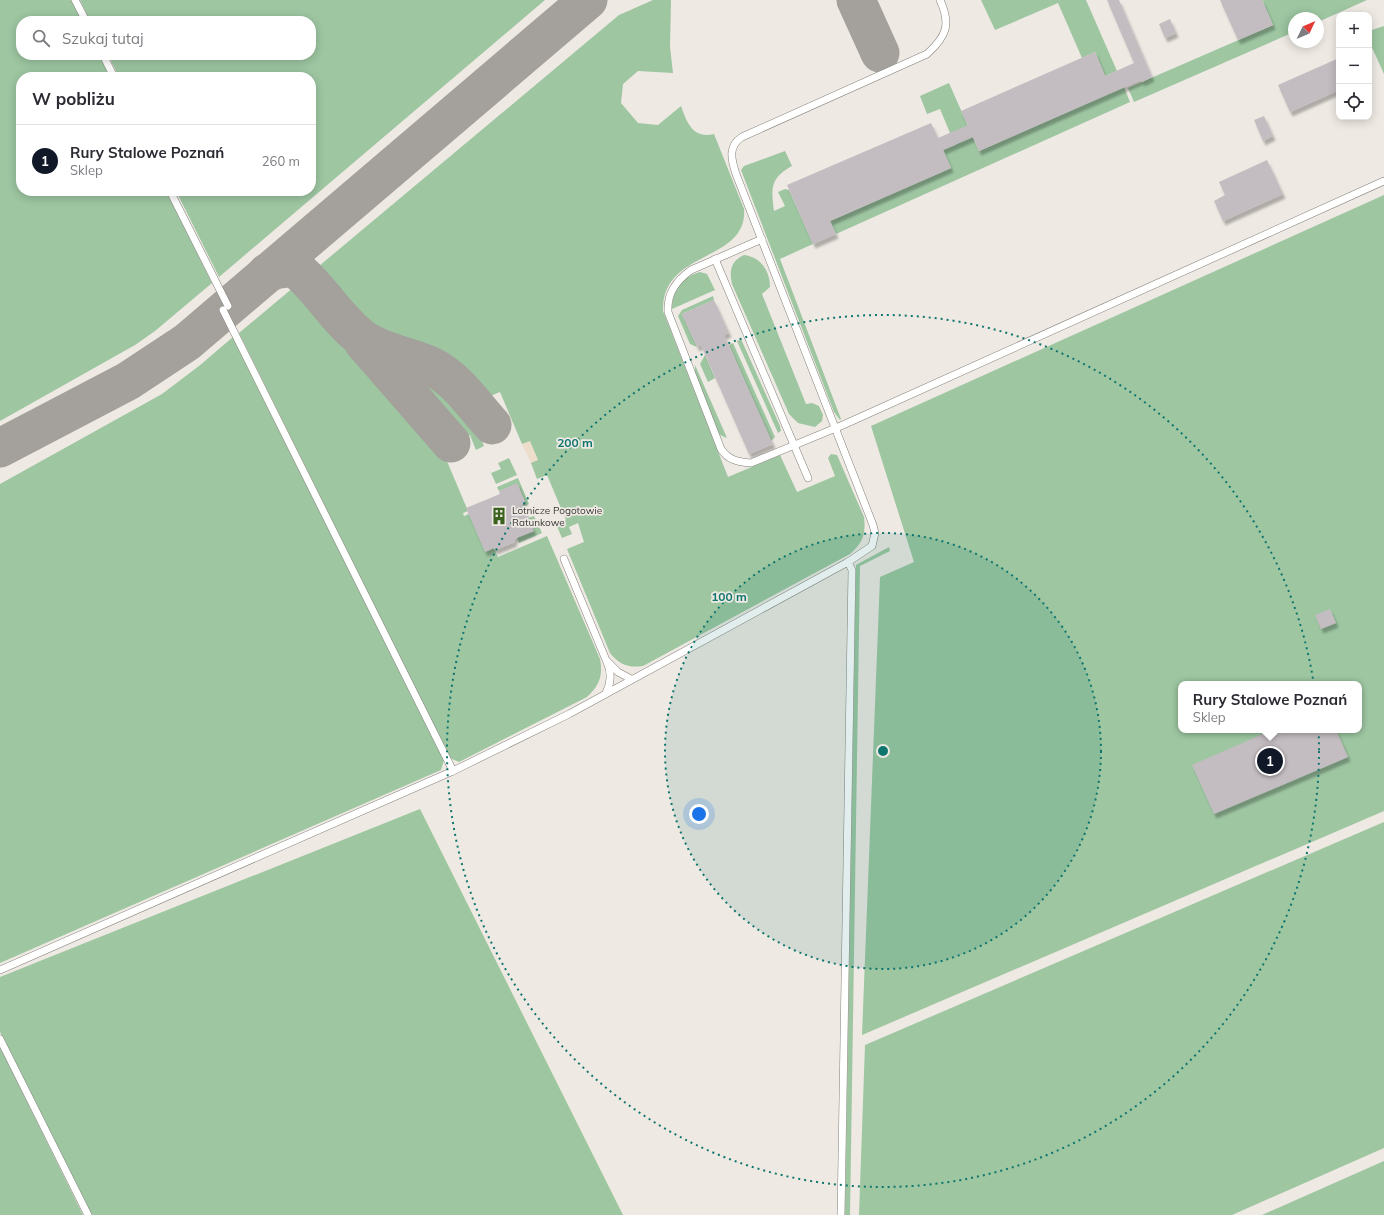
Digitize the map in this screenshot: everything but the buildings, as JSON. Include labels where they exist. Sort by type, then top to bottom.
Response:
[{"type":"lane","points":[[75,0],[83,16]]},
{"type":"lane","points":[[0,970],[452,771],[543,727],[868,551],[872,546],[875,533],[836,428],[736,174],[732,158],[733,146],[742,137],[927,54],[939,42],[945,30],[946,17],[940,0]]},
{"type":"lane","points":[[105,60],[111,72]]},
{"type":"lane","points":[[762,240],[715,259],[691,270],[682,276],[671,290],[668,304],[668,312],[721,449],[726,456],[733,460],[751,463],[836,428],[1384,181]]},
{"type":"lane","points":[[172,196],[452,771]]},
{"type":"lane","points":[[715,259],[808,478]]},
{"type":"lane","points":[[564,559],[606,660],[610,674],[610,683],[606,693]]},
{"type":"lane","points":[[841,1215],[852,570],[848,562]]},
{"type":"lane","points":[[606,660],[618,672],[631,679]]},
{"type":"lane","points":[[0,1039],[88,1215]]},
{"type":"shaded area","points":[[530,440],[538,460],[531,463],[522,444]]},
{"type":"green space","points":[[0,0],[71,0],[79,16],[16,16],[16,60],[102,60],[108,72],[16,72],[16,196],[168,196],[212,283],[155,331],[135,345],[0,421]]},
{"type":"green space","points":[[80,0],[545,0],[316,195],[316,72],[116,72],[110,60],[316,60],[316,16],[88,16]]},
{"type":"green space","points":[[653,0],[671,0],[670,47],[673,73],[638,71],[623,84],[621,103],[638,123],[658,125],[681,106],[689,124],[696,132],[707,135],[714,134],[744,209],[742,226],[733,239],[720,249],[689,266],[675,276],[666,291],[663,311],[728,477],[780,455],[797,492],[835,476],[828,458],[831,454],[837,455],[864,517],[863,538],[850,554],[643,666],[625,665],[610,653],[567,549],[584,542],[578,523],[569,527],[572,534],[562,538],[556,524],[566,520],[547,475],[537,479],[531,463],[538,460],[530,441],[522,444],[500,392],[488,397],[499,422],[478,431],[484,446],[476,450],[470,435],[441,447],[468,511],[463,513],[464,516],[469,514],[494,548],[498,557],[547,536],[600,659],[601,675],[598,684],[587,697],[459,762],[450,758],[239,333],[619,15]]},
{"type":"green space","points":[[981,0],[1086,0],[1117,71],[1105,76],[1095,52],[1082,58],[1058,3],[995,30]]},
{"type":"green space","points":[[1262,0],[1367,0],[1340,12],[1336,12],[1336,14],[1324,19],[1324,12],[1288,12],[1288,35],[1134,102],[1128,88],[1273,25]]},
{"type":"green space","points":[[1384,26],[1384,74],[1372,48],[1372,30]]},
{"type":"green space","points":[[949,83],[979,151],[1124,87],[1130,102],[836,234],[830,221],[951,168],[943,150],[955,145],[940,109],[927,114],[920,96]]},
{"type":"green space","points":[[785,151],[792,166],[779,175],[774,185],[772,196],[774,211],[785,206],[778,192],[785,189],[789,190],[813,244],[780,259],[841,419],[840,420],[834,412],[741,170],[744,166]]},
{"type":"green space","points":[[1384,195],[1384,811],[862,1035],[880,577],[914,562],[871,426]]},
{"type":"green space","points":[[178,196],[314,196],[219,277]]},
{"type":"green space","points":[[744,255],[755,258],[766,270],[770,281],[770,287],[762,294],[806,404],[812,403],[819,406],[823,415],[822,421],[815,427],[798,423],[789,414],[732,284],[732,266],[736,260]]},
{"type":"green space","points":[[700,272],[707,274],[715,290],[672,309],[672,302],[679,285],[688,277]]},
{"type":"green space","points":[[713,296],[714,300],[682,314],[697,347],[690,344],[678,316],[682,310]]},
{"type":"green space","points":[[233,337],[444,760],[441,770],[0,963],[0,484],[162,394],[199,366]]},
{"type":"green space","points":[[741,339],[780,426],[781,431],[778,433],[737,341]]},
{"type":"green space","points":[[733,343],[775,437],[771,441],[729,345]]},
{"type":"green space","points":[[705,355],[715,378],[708,382],[700,364]]},
{"type":"green space","points":[[695,365],[727,438],[720,435],[718,432],[695,373]]},
{"type":"green space","points":[[509,458],[517,475],[496,484],[491,473],[501,469],[498,463]]},
{"type":"green space","points":[[518,478],[529,504],[523,507],[522,504],[525,502],[517,484],[499,491],[497,487]]},
{"type":"green space","points":[[534,516],[542,533],[519,543],[517,538],[528,518]]},
{"type":"green space","points":[[889,547],[890,551],[860,566],[850,1215],[845,1215],[856,565]]},
{"type":"green space","points":[[420,809],[623,1215],[91,1215],[0,1032],[0,977]]},
{"type":"green space","points":[[1384,822],[1384,1148],[1232,1215],[859,1215],[865,1045]]},
{"type":"green space","points":[[0,1047],[83,1215],[0,1215]]},
{"type":"green space","points":[[1384,1161],[1384,1215],[1262,1215]]},
{"type":"taxiway","points":[[0,448],[128,381],[187,342],[588,0]]},
{"type":"taxiway","points":[[856,0],[880,53]]},
{"type":"taxiway","points":[[267,273],[281,268],[296,269],[305,277],[345,323],[363,339],[379,348],[431,366],[440,371],[464,392],[492,425]]},
{"type":"taxiway","points":[[364,343],[451,443]]},
{"type":"place","name":"Lotnicze Pogotowie Ratunkowe","points":[[499,516]]},
{"type":"place","name":"Rury Stalowe Poznań","points":[[1270,761]]}]
